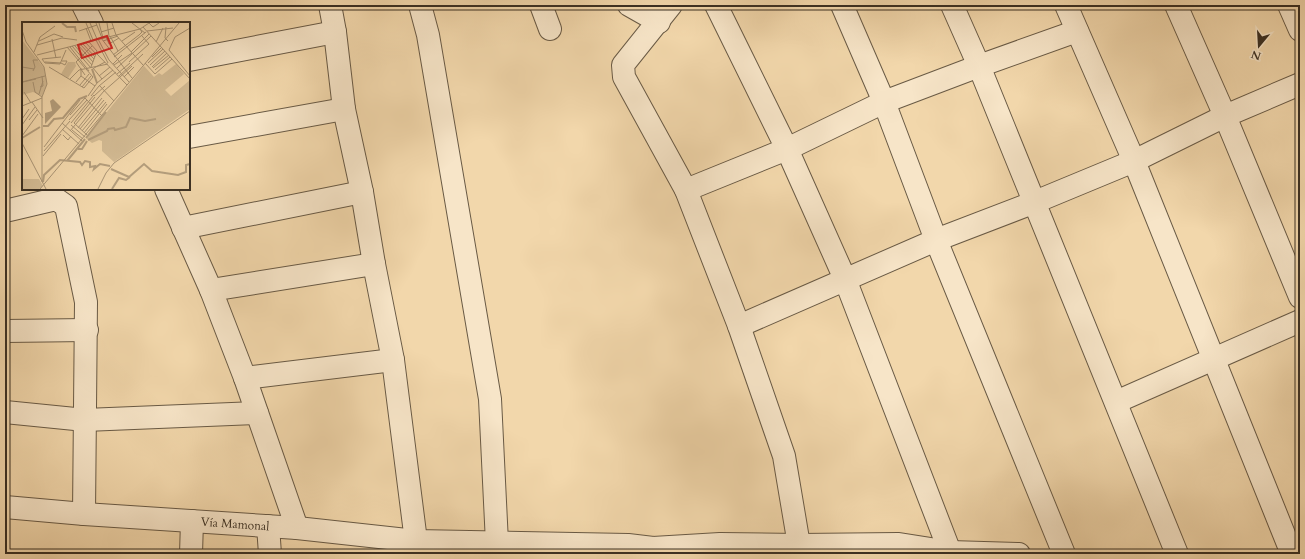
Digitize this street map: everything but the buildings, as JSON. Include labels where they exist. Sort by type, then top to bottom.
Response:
[{"type":"street","points":[[83,5],[92,22]]},
{"type":"street","points":[[330,5],[335,32],[344,109],[362,192],[374,264],[393,360],[416,541]]},
{"type":"street","points":[[420,5],[429,42],[490,399],[497,543]]},
{"type":"street","points":[[541,5],[550,29]]},
{"type":"street","points":[[629,5],[665,13],[623,65],[624,76],[686,190],[740,326],[784,456],[799,546]]},
{"type":"street","points":[[716,5],[787,149],[845,279],[950,552]]},
{"type":"street","points":[[842,5],[884,102],[936,240],[1064,554]]},
{"type":"street","points":[[952,5],[1035,202],[1178,554]]},
{"type":"street","points":[[1066,5],[1134,160],[1292,554]]},
{"type":"street","points":[[1176,5],[1225,116],[1300,297]]},
{"type":"street","points":[[1289,5],[1300,30]]},
{"type":"street","points":[[686,190],[787,149],[884,102],[1077,31]]},
{"type":"street","points":[[190,60],[335,32]]},
{"type":"street","points":[[740,326],[936,240],[1035,202],[1134,160],[1225,116],[1300,84]]},
{"type":"street","points":[[190,137],[344,109]]},
{"type":"street","points":[[166,190],[211,290],[245,378],[297,528]]},
{"type":"street","points":[[183,228],[362,192]]},
{"type":"street","points":[[5,211],[56,199],[66,206],[86,302],[87,330],[84,420],[84,514]]},
{"type":"street","points":[[211,290],[374,264]]},
{"type":"street","points":[[1116,402],[1215,360],[1300,321]]},
{"type":"street","points":[[5,331],[87,330]]},
{"type":"street","points":[[245,378],[393,360]]},
{"type":"street","points":[[5,412],[84,420],[257,413]]},
{"type":"street","name":"Vía Mamonal","points":[[5,507],[84,514],[297,528],[469,548],[497,543],[628,550],[653,548],[720,549],[899,544],[950,552],[1019,554]]},
{"type":"street","points":[[190,554],[192,521]]},
{"type":"street","points":[[268,526],[270,554]]}]
